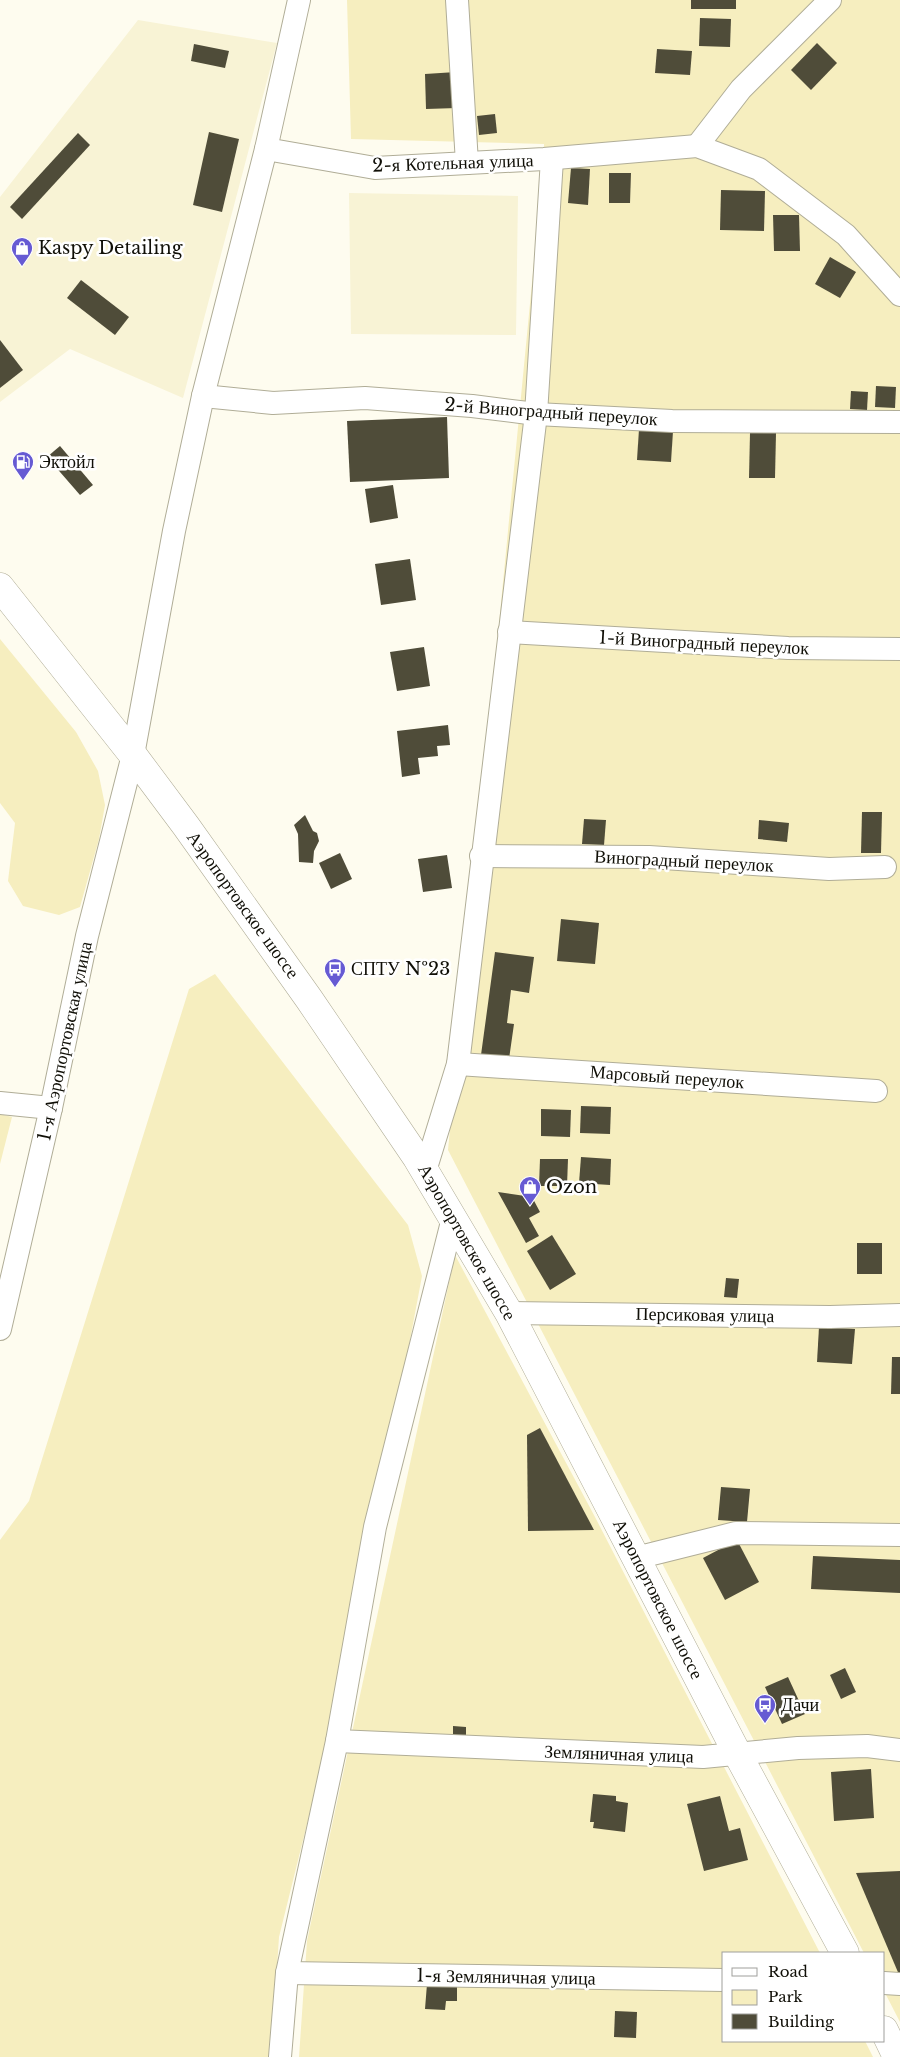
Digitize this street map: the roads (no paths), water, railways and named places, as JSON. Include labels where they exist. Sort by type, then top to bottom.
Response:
[{"type":"main road","name":"Аэропортовское шоссе","points":[[0,587],[133,755],[310,999],[425,1171],[509,1313],[737,1753],[844,1952]]},
{"type":"main road","points":[[885,2032],[897,2057]]},
{"type":"street","name":"1-я Аэропортовская улица","points":[[0,1329],[51,1108],[87,936],[133,755],[174,530],[203,396],[266,149],[299,0]]},
{"type":"street","points":[[457,0],[467,164]]},
{"type":"street","points":[[830,0],[742,88],[697,146],[759,169],[846,235],[900,295]]},
{"type":"street","name":"2-я Котельная улица","points":[[266,149],[375,168],[552,159],[697,146]]},
{"type":"street","points":[[425,1171],[458,1064],[536,414],[552,159]]},
{"type":"street","name":"2-й Виноградный переулок","points":[[203,396],[273,403],[365,398],[472,406],[536,414],[672,421],[900,422]]},
{"type":"street","name":"1-й Виноградный переулок","points":[[509,632],[788,648],[900,649]]},
{"type":"street","name":"Виноградный переулок","points":[[482,856],[649,857],[829,869],[886,867]]},
{"type":"street","name":"Марсовый переулок","points":[[458,1064],[876,1091]]},
{"type":"street","points":[[0,1103],[51,1108]]},
{"type":"street","points":[[280,2057],[287,1973],[338,1742],[375,1527],[453,1218]]},
{"type":"street","name":"Персиковая улица","points":[[509,1313],[830,1317],[900,1315]]},
{"type":"street","points":[[636,1558],[736,1533],[900,1535]]},
{"type":"street","name":"Земляничная улица","points":[[338,1742],[703,1757],[737,1753],[867,1746],[900,1750]]},
{"type":"street","name":"1-я Земляничная улица","points":[[287,1973],[722,1980]]},
{"type":"street","points":[[885,1983],[900,1984]]},
{"type":"place","name":"Kaspy Detailing","points":[[22,267]]},
{"type":"place","name":"Эктойл","points":[[23,481]]},
{"type":"place","name":"СПТУ №23","points":[[335,988]]},
{"type":"place","name":"Ozon","points":[[530,1206]]},
{"type":"place","name":"Дачи","points":[[765,1724]]}]
